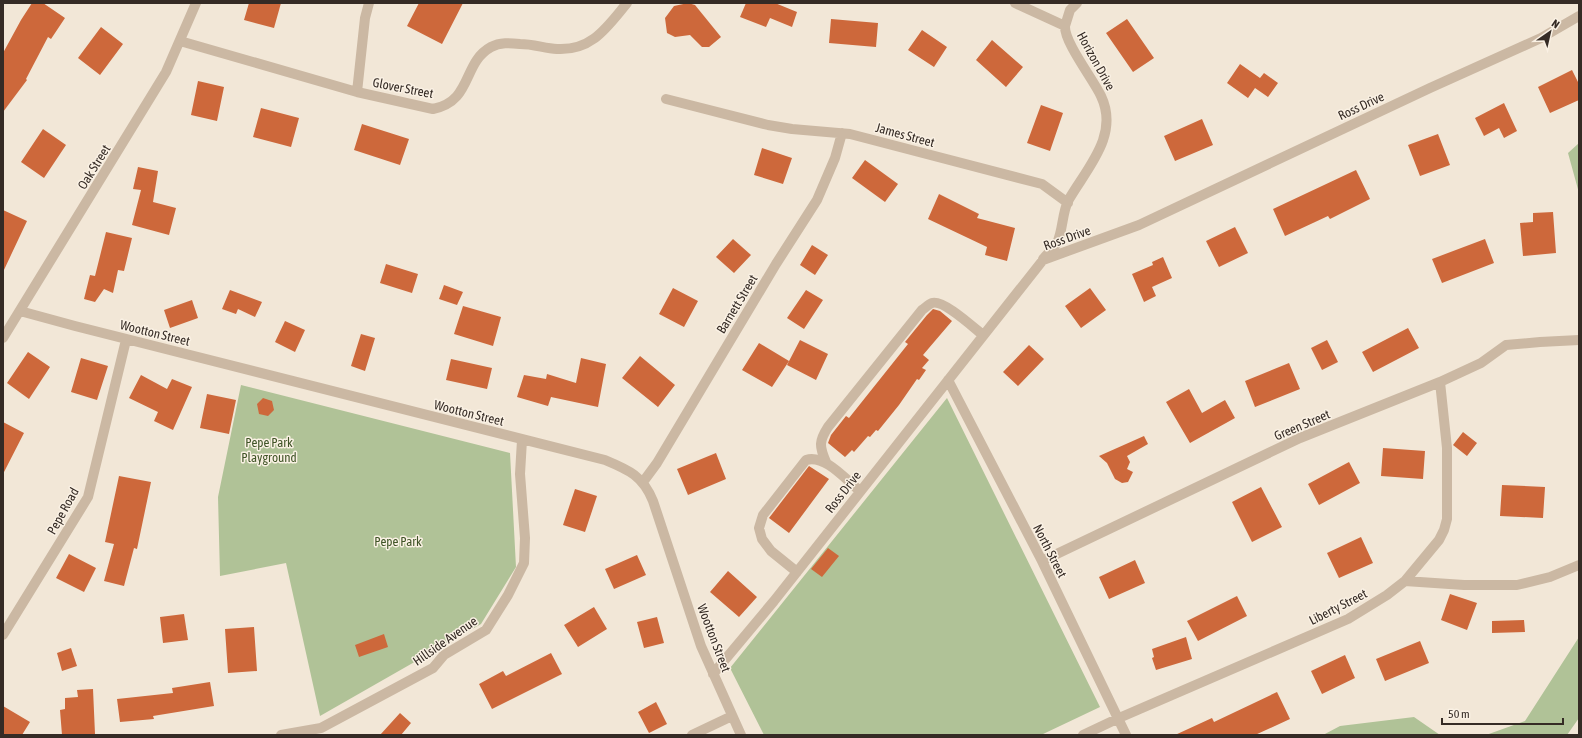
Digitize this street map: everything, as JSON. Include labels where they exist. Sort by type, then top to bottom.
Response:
[{"type":"street","name":"Oak Street","points":[[3,338],[138,120],[166,72],[196,3]]},
{"type":"street","points":[[356,92],[365,18],[369,3]]},
{"type":"street","name":"Glover Street","points":[[180,42],[356,92],[433,109],[444,107],[457,97],[475,61],[482,53],[492,46],[502,43],[533,44],[558,49],[579,46],[599,36],[627,3]]},
{"type":"street","name":"Horizon Drive","points":[[1015,3],[1065,26],[1065,32],[1072,48],[1092,78],[1102,97],[1107,119],[1107,130],[1091,166],[1068,202]]},
{"type":"street","points":[[1065,26],[1070,10],[1077,3]]},
{"type":"street","name":"Ross Drive","points":[[713,674],[797,572],[1042,260],[1139,225],[1423,91],[1541,38],[1579,16]]},
{"type":"street","name":"James Street","points":[[666,99],[768,125],[792,129],[850,134],[1042,184],[1068,202]]},
{"type":"street","name":"Barnett Street","points":[[643,482],[657,463],[776,264],[817,200],[835,158],[842,133]]},
{"type":"street","points":[[1042,260],[1057,242],[1068,202]]},
{"type":"street","points":[[826,462],[822,450],[821,438],[828,426],[922,310],[932,302],[938,302],[948,307],[983,335]]},
{"type":"street","name":"Wootton Street","points":[[20,311],[126,340],[605,460],[626,468],[643,482],[654,501],[701,646],[741,735]]},
{"type":"street","name":"Pepe Road","points":[[3,635],[88,497],[126,340]]},
{"type":"street","name":"Green Street","points":[[1042,561],[1300,438],[1440,382],[1481,363],[1506,345],[1579,340]]},
{"type":"street","name":"North Street","points":[[948,380],[1042,561],[1126,735]]},
{"type":"street","name":"Liberty Street","points":[[1083,735],[1348,619],[1387,595],[1405,581],[1439,540],[1447,519],[1447,448],[1440,382]]},
{"type":"street","name":"Hillside Avenue","points":[[281,735],[321,728],[433,668],[444,655],[486,630],[508,594],[524,563],[525,538],[520,474],[522,440]]},
{"type":"street","points":[[797,572],[771,551],[762,539],[759,528],[763,515],[806,460],[812,458],[826,462],[860,491]]},
{"type":"street","points":[[1405,581],[1464,585],[1517,585],[1550,577],[1579,565]]},
{"type":"street","points":[[692,735],[732,716]]},
{"type":"green space","points":[[1579,143],[1579,193],[1568,153]]},
{"type":"green space","name":"Pepe Park","points":[[241,385],[510,453],[516,567],[481,624],[320,716],[286,563],[220,576],[218,497]]},
{"type":"green space","points":[[947,398],[1100,707],[1041,735],[764,735],[730,668]]},
{"type":"green space","points":[[1579,637],[1579,718],[1567,735],[1486,735],[1525,721]]},
{"type":"green space","points":[[1414,717],[1440,735],[1323,735],[1340,726]]},
{"type":"building","points":[[32,3],[43,3],[65,18],[51,39],[48,37],[26,79],[27,80],[3,112],[3,53]]},
{"type":"building","points":[[249,3],[281,3],[274,28],[244,20]]},
{"type":"building","points":[[419,3],[463,3],[442,44],[407,26]]},
{"type":"building","points":[[688,3],[695,5],[721,37],[709,47],[702,47],[690,35],[675,37],[667,33],[665,18],[674,6]]},
{"type":"building","points":[[746,3],[775,3],[797,12],[792,27],[770,18],[766,27],[740,17]]},
{"type":"building","points":[[831,19],[878,23],[876,47],[829,43]]},
{"type":"building","points":[[1127,19],[1154,58],[1133,72],[1106,33]]},
{"type":"building","points":[[101,27],[123,44],[100,75],[78,58]]},
{"type":"building","points":[[922,30],[947,47],[934,67],[908,50]]},
{"type":"building","points":[[992,40],[1023,67],[1006,87],[976,60]]},
{"type":"building","points":[[1240,64],[1260,78],[1264,73],[1278,83],[1268,97],[1255,88],[1248,98],[1227,83]]},
{"type":"building","points":[[1572,70],[1579,84],[1579,100],[1550,113],[1538,87]]},
{"type":"building","points":[[198,81],[224,87],[217,121],[191,115]]},
{"type":"building","points":[[1504,103],[1517,131],[1504,138],[1499,128],[1484,136],[1475,118]]},
{"type":"building","points":[[1041,105],[1063,113],[1050,151],[1027,143]]},
{"type":"building","points":[[261,108],[299,118],[291,147],[253,137]]},
{"type":"building","points":[[1202,119],[1213,145],[1175,161],[1164,136]]},
{"type":"building","points":[[362,124],[409,139],[400,165],[354,150]]},
{"type":"building","points":[[43,129],[66,145],[44,178],[21,162]]},
{"type":"building","points":[[1438,134],[1450,165],[1420,176],[1408,145]]},
{"type":"building","points":[[762,148],[792,158],[783,184],[754,175]]},
{"type":"building","points":[[865,160],[898,184],[885,202],[852,178]]},
{"type":"building","points":[[138,167],[158,171],[153,202],[176,208],[169,235],[132,225],[141,190],[133,189]]},
{"type":"building","points":[[1356,170],[1370,199],[1330,219],[1328,216],[1285,236],[1273,209]]},
{"type":"building","points":[[939,194],[979,214],[977,218],[1015,228],[1007,261],[985,255],[987,247],[928,219]]},
{"type":"building","points":[[3,210],[27,221],[3,272]]},
{"type":"building","points":[[1553,212],[1556,253],[1523,256],[1520,223],[1533,222],[1533,213]]},
{"type":"building","points":[[1235,227],[1248,253],[1219,267],[1206,241]]},
{"type":"building","points":[[106,232],[132,238],[124,271],[118,270],[113,293],[104,289],[95,302],[84,299],[90,275],[95,276]]},
{"type":"building","points":[[733,239],[751,255],[734,273],[716,257]]},
{"type":"building","points":[[1485,239],[1494,263],[1442,283],[1432,259]]},
{"type":"building","points":[[812,245],[828,255],[815,275],[800,265]]},
{"type":"building","points":[[1163,257],[1172,278],[1152,287],[1156,296],[1144,302],[1132,274],[1153,265],[1152,262]]},
{"type":"building","points":[[386,264],[418,274],[412,293],[380,283]]},
{"type":"building","points":[[444,285],[463,292],[457,305],[439,299]]},
{"type":"building","points":[[673,288],[698,301],[684,327],[659,314]]},
{"type":"building","points":[[1090,288],[1106,310],[1081,328],[1065,306]]},
{"type":"building","points":[[230,290],[262,302],[255,317],[238,309],[236,314],[222,309]]},
{"type":"building","points":[[806,290],[823,300],[804,329],[787,318]]},
{"type":"building","points":[[192,300],[198,318],[170,328],[164,310]]},
{"type":"building","points":[[463,306],[501,317],[493,346],[454,334]]},
{"type":"building","points":[[933,309],[940,311],[952,321],[923,355],[929,360],[922,368],[926,370],[919,380],[917,379],[899,405],[878,431],[876,430],[870,437],[868,436],[854,452],[852,450],[845,457],[828,443],[831,435],[846,416],[849,418],[908,344],[905,342]]},
{"type":"building","points":[[285,321],[305,330],[295,352],[275,342]]},
{"type":"building","points":[[1408,328],[1419,348],[1373,372],[1362,352]]},
{"type":"building","points":[[361,334],[375,338],[365,371],[351,366]]},
{"type":"building","points":[[800,340],[828,354],[816,380],[787,365]]},
{"type":"building","points":[[1327,340],[1338,362],[1322,370],[1311,348]]},
{"type":"building","points":[[759,343],[789,361],[772,387],[742,370]]},
{"type":"building","points":[[1029,345],[1044,359],[1018,386],[1003,372]]},
{"type":"building","points":[[28,352],[50,367],[29,399],[7,383]]},
{"type":"building","points":[[640,356],[675,385],[658,407],[622,378]]},
{"type":"building","points":[[81,358],[108,366],[97,400],[71,392]]},
{"type":"building","points":[[581,358],[606,364],[598,407],[551,397],[548,406],[517,397],[524,375],[546,379],[547,374],[576,383]]},
{"type":"building","points":[[451,359],[492,368],[487,389],[446,380]]},
{"type":"building","points":[[1289,363],[1300,389],[1255,407],[1245,381]]},
{"type":"building","points":[[141,375],[167,389],[172,379],[192,387],[173,430],[154,421],[158,412],[129,398]]},
{"type":"building","points":[[1189,389],[1202,413],[1225,400],[1235,418],[1190,443],[1166,402]]},
{"type":"building","points":[[207,394],[236,400],[229,434],[200,428]]},
{"type":"building","points":[[263,398],[272,401],[274,410],[268,416],[259,414],[257,404]]},
{"type":"building","points":[[3,422],[24,433],[3,474]]},
{"type":"building","points":[[1463,432],[1477,443],[1467,456],[1453,445]]},
{"type":"building","points":[[1144,436],[1148,444],[1127,456],[1130,462],[1127,469],[1133,472],[1128,482],[1122,483],[1115,479],[1107,463],[1099,456]]},
{"type":"building","points":[[1383,448],[1425,451],[1423,479],[1381,476]]},
{"type":"building","points":[[716,453],[726,479],[688,495],[677,469]]},
{"type":"building","points":[[1349,462],[1360,483],[1319,505],[1308,484]]},
{"type":"building","points":[[809,466],[829,479],[789,533],[769,518]]},
{"type":"building","points":[[119,476],[151,482],[137,549],[134,548],[124,586],[104,581],[114,544],[105,542]]},
{"type":"building","points":[[1502,485],[1545,487],[1543,518],[1500,516]]},
{"type":"building","points":[[1261,487],[1282,527],[1252,542],[1232,502]]},
{"type":"building","points":[[575,489],[597,496],[585,532],[563,525]]},
{"type":"building","points":[[1361,537],[1373,563],[1339,578],[1327,553]]},
{"type":"building","points":[[828,548],[839,556],[822,577],[811,569]]},
{"type":"building","points":[[69,554],[96,568],[84,592],[56,578]]},
{"type":"building","points":[[637,555],[646,575],[614,589],[605,569]]},
{"type":"building","points":[[1135,560],[1145,583],[1109,599],[1099,577]]},
{"type":"building","points":[[728,571],[757,597],[739,617],[710,592]]},
{"type":"building","points":[[1450,594],[1477,603],[1467,630],[1441,620]]},
{"type":"building","points":[[1237,596],[1247,616],[1198,641],[1187,621]]},
{"type":"building","points":[[594,607],[607,629],[578,647],[564,625]]},
{"type":"building","points":[[184,614],[188,640],[163,643],[160,617]]},
{"type":"building","points":[[657,617],[664,643],[644,648],[637,622]]},
{"type":"building","points":[[1524,620],[1525,632],[1492,633],[1492,621]]},
{"type":"building","points":[[254,627],[257,671],[228,673],[225,629]]},
{"type":"building","points":[[384,634],[388,647],[359,657],[355,645]]},
{"type":"building","points":[[1186,637],[1192,659],[1156,670],[1152,658],[1154,657],[1152,649]]},
{"type":"building","points":[[1420,641],[1429,663],[1385,681],[1376,659]]},
{"type":"building","points":[[71,648],[77,666],[62,671],[57,653]]},
{"type":"building","points":[[551,653],[562,674],[492,709],[479,684],[503,671],[506,676]]},
{"type":"building","points":[[1345,655],[1355,678],[1322,694],[1311,671]]},
{"type":"building","points":[[210,682],[214,706],[153,716],[154,719],[120,722],[117,699],[173,693],[172,688]]},
{"type":"building","points":[[93,689],[95,734],[62,735],[60,710],[65,709],[65,698],[78,697],[77,690]]},
{"type":"building","points":[[1277,692],[1290,719],[1255,735],[1175,735],[1212,718],[1214,722]]},
{"type":"building","points":[[656,702],[667,724],[649,733],[638,712]]},
{"type":"building","points":[[3,706],[30,722],[22,735],[3,735]]},
{"type":"building","points":[[400,713],[411,723],[401,735],[380,735]]},
{"type":"park label","name":"Pepe Park Playground","points":[[269,450]]}]
